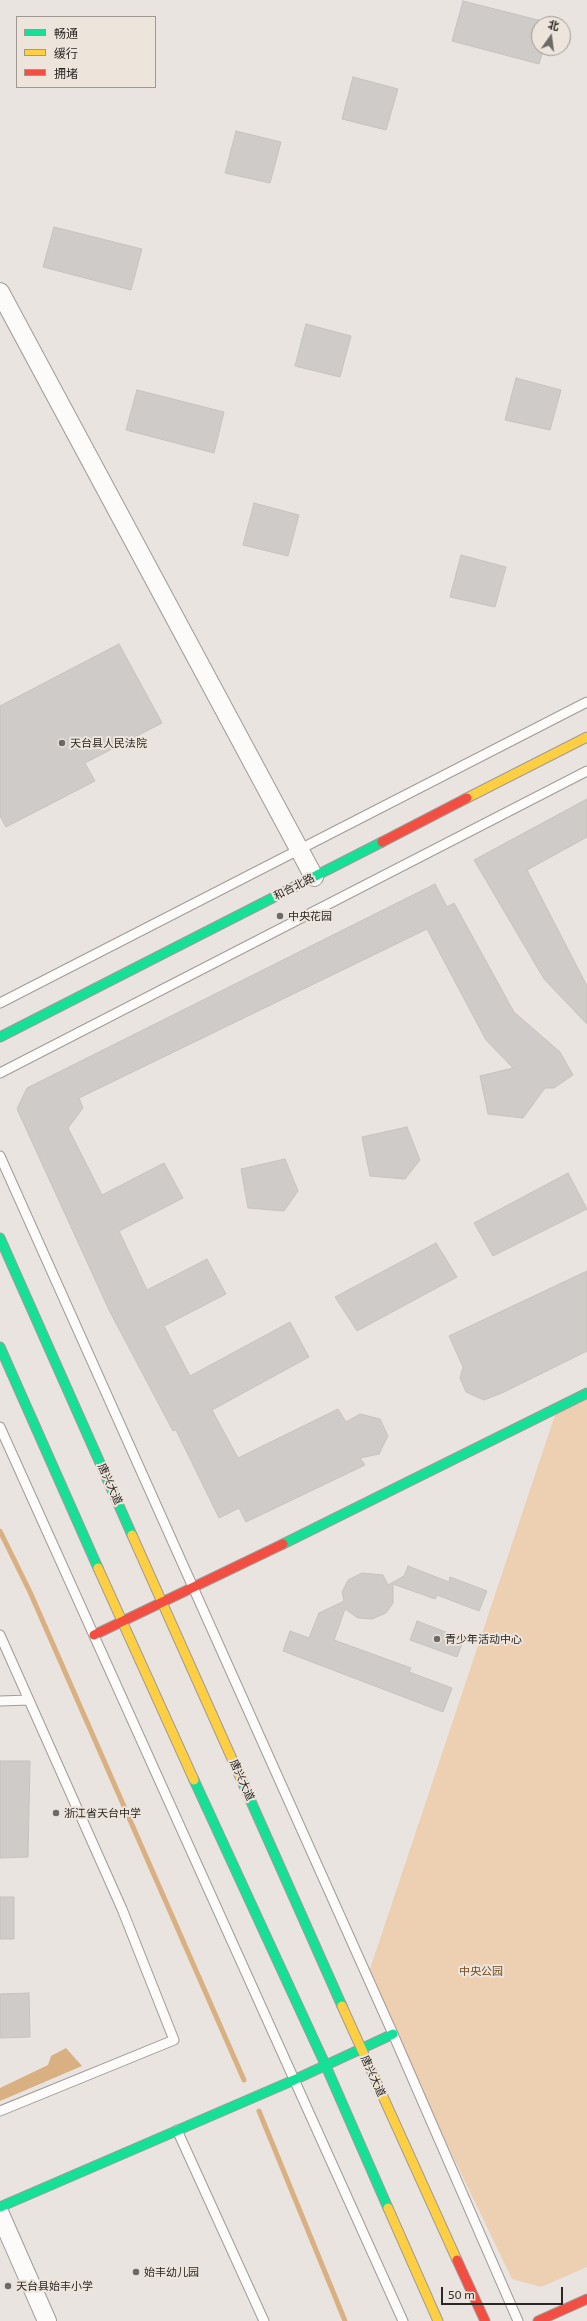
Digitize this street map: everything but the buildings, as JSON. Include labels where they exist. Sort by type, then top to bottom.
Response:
[{"type":"main road","name":"和合北路","points":[[0,1037],[587,737]]},
{"type":"main road","name":"唐兴大道","points":[[0,1238],[361,2049],[485,2321]]},
{"type":"main road","points":[[0,1347],[122,1622],[325,2065],[438,2321]]},
{"type":"main road","points":[[94,1635],[163,1603],[587,1393]]},
{"type":"main road","points":[[0,2207],[294,2080],[393,2034]]},
{"type":"main road","points":[[538,2321],[587,2300]]},
{"type":"street","points":[[0,292],[298,850],[314,877]]},
{"type":"street","points":[[0,2214],[47,2321]]},
{"type":"lane","points":[[0,1003],[587,702]]},
{"type":"lane","points":[[0,1073],[587,771]]},
{"type":"lane","points":[[0,1156],[393,2034],[518,2321]]},
{"type":"lane","points":[[0,1427],[403,2321]]},
{"type":"lane","points":[[0,1635],[122,1909],[174,2040],[0,2111]]},
{"type":"lane","points":[[0,1701],[29,1700]]},
{"type":"lane","points":[[177,2130],[264,2321]]},
{"type":"green space","name":"中央公园","points":[[587,1393],[587,2267],[541,2287],[512,2279],[367,1978],[557,1409]]},
{"type":"shaded area","points":[[66,2048],[82,2066],[0,2101],[0,2088],[48,2065],[51,2056]]},
{"type":"waterway","points":[[0,1531],[30,1592],[244,2080]]},
{"type":"waterway","points":[[259,2111],[345,2321]]},
{"type":"traffic: fast","points":[[0,1037],[382,842]]},
{"type":"traffic: fast","points":[[0,1238],[132,1535]]},
{"type":"traffic: fast","points":[[0,1347],[98,1568]]},
{"type":"traffic: fast","points":[[283,1544],[587,1393]]},
{"type":"traffic: fast","points":[[241,1779],[342,2006]]},
{"type":"traffic: fast","points":[[194,1780],[325,2064],[388,2208]]},
{"type":"traffic: fast","points":[[0,2207],[294,2080],[393,2034]]},
{"type":"traffic: slow","points":[[467,798],[587,737]]},
{"type":"traffic: slow","points":[[132,1535],[241,1779]]},
{"type":"traffic: slow","points":[[98,1568],[194,1780]]},
{"type":"traffic: slow","points":[[342,2006],[457,2260]]},
{"type":"traffic: slow","points":[[388,2208],[438,2321]]},
{"type":"traffic: jam","points":[[382,842],[467,798]]},
{"type":"traffic: jam","points":[[94,1635],[283,1544]]},
{"type":"traffic: jam","points":[[457,2260],[485,2321]]},
{"type":"traffic: jam","points":[[538,2321],[587,2299]]},
{"type":"place","name":"天台县人民法院","points":[[62,743]]},
{"type":"place","name":"中央花园","points":[[280,916]]},
{"type":"place","name":"青少年活动中心","points":[[437,1639]]},
{"type":"place","name":"浙江省天台中学","points":[[56,1813]]},
{"type":"place","name":"始丰幼儿园","points":[[136,2272]]},
{"type":"place","name":"天台县始丰小学","points":[[8,2286]]}]
